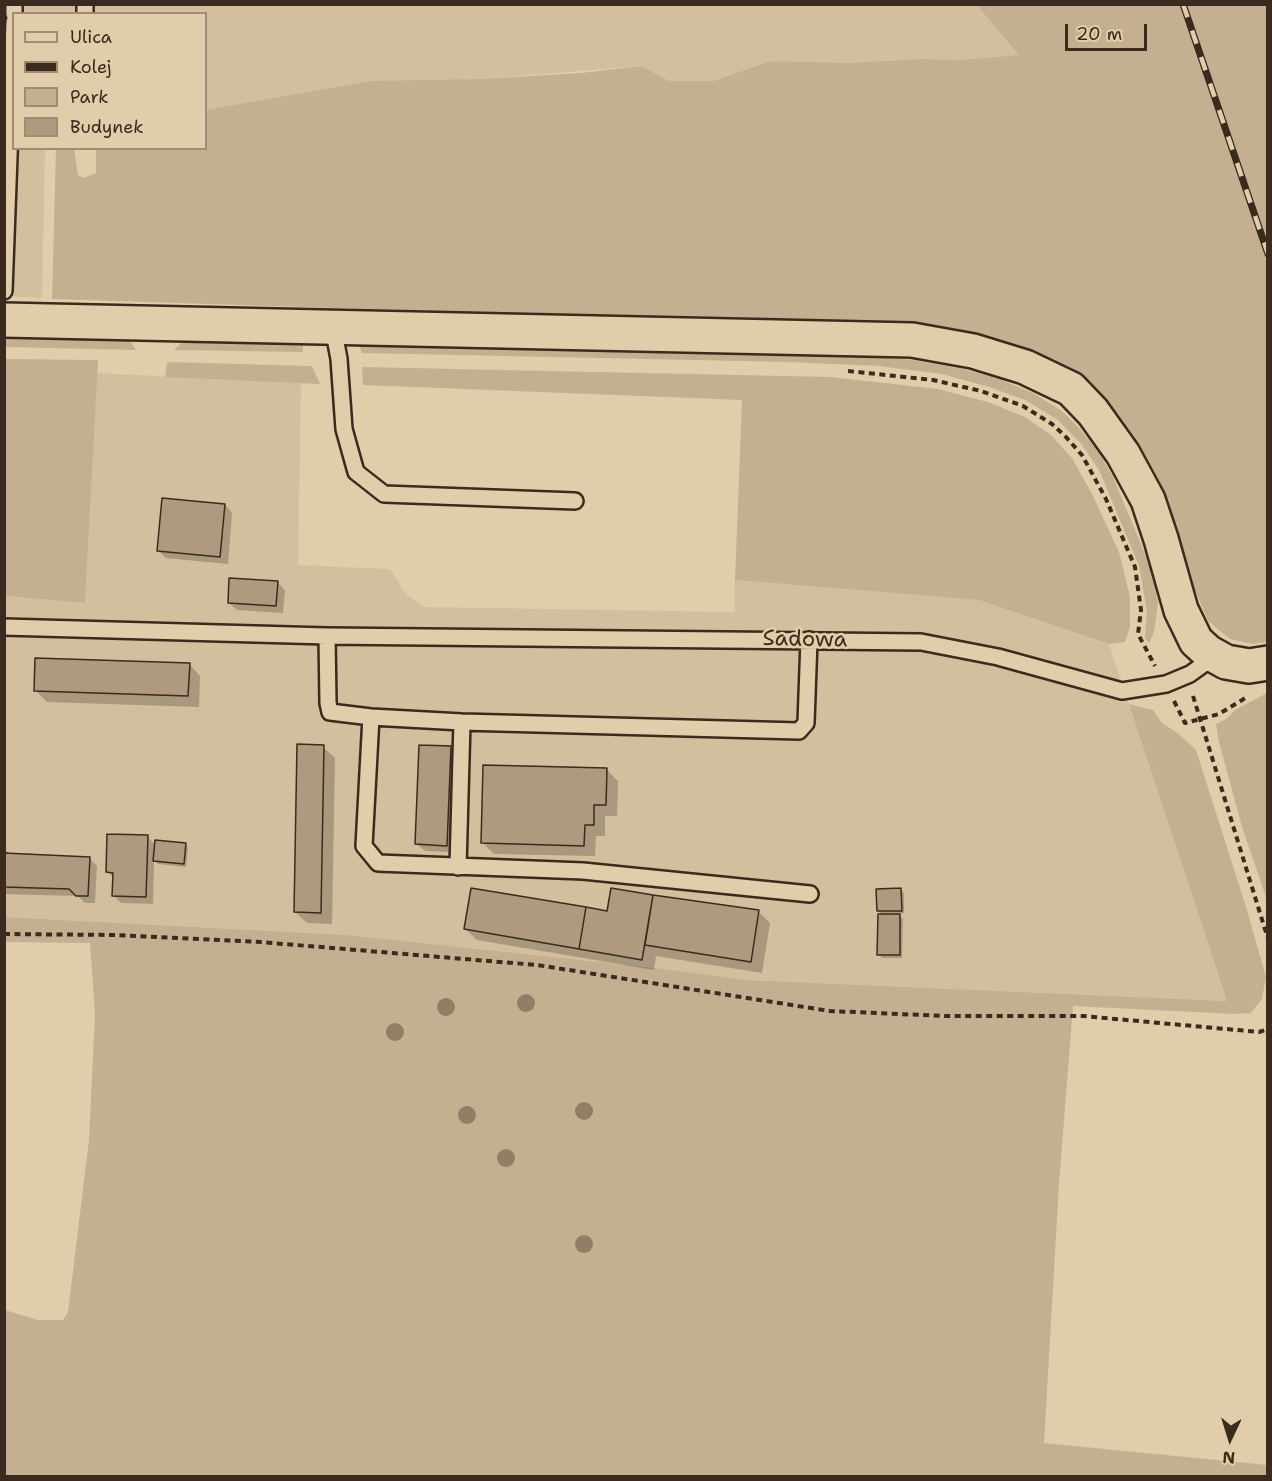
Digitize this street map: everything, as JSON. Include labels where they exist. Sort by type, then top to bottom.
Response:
[{"type":"main road","points":[[4,320],[912,340],[973,351],[1026,367],[1071,389],[1093,412],[1123,454],[1148,500],[1181,610],[1196,641],[1202,665],[1226,662],[1249,666],[1268,663]]},
{"type":"lane","points":[[4,291],[12,76]]},
{"type":"lane","points":[[333,327],[339,359],[344,429],[356,472],[384,494],[575,501]]},
{"type":"lane","name":"Sadowa","points":[[4,627],[327,636],[921,642],[998,657],[1122,691],[1166,684],[1202,665]]},
{"type":"lane","points":[[327,636],[330,712],[371,717],[462,722],[799,731],[806,723],[809,640]]},
{"type":"lane","points":[[371,717],[364,846],[378,863],[583,871],[810,894]]},
{"type":"lane","points":[[458,867],[462,722]]},
{"type":"path","points":[[841,371],[933,380],[981,391],[1023,406],[1059,430],[1082,455],[1106,499],[1135,567],[1141,609],[1138,634],[1142,645]]},
{"type":"path","points":[[1202,665],[1195,704],[1268,939]]},
{"type":"path","points":[[1185,723],[1219,714],[1254,693]]},
{"type":"path","points":[[4,934],[115,935],[260,942],[537,965],[830,1011],[945,1016],[1083,1016],[1259,1032],[1268,1029]]},
{"type":"shaded area","points":[[977,4],[1020,55],[959,60],[922,59],[848,63],[771,61],[713,81],[669,82],[641,66],[482,79],[207,112],[207,12],[12,12],[12,150],[45,150],[42,298],[5,296],[5,5]]},
{"type":"shaded area","points":[[97,373],[301,383],[298,565],[390,569],[406,594],[425,607],[735,612],[735,580],[979,600],[1109,644],[1227,1001],[747,980],[347,935],[5,917],[4,596],[85,603]]},
{"type":"green space","points":[[977,5],[1267,5],[1267,642],[1252,644],[1230,639],[1208,621],[1192,583],[1160,489],[1095,391],[1062,366],[1033,352],[969,332],[934,327],[52,299],[56,150],[74,150],[78,175],[83,178],[96,173],[96,150],[207,150],[207,110],[371,81],[482,79],[581,73],[641,66],[669,81],[713,81],[771,61],[848,63],[922,59],[959,60],[1019,55]]},
{"type":"green space","points":[[5,337],[116,339],[130,341],[136,350],[5,347]]},
{"type":"green space","points":[[184,341],[303,343],[303,352],[174,350]]},
{"type":"green space","points":[[359,345],[853,355],[913,360],[999,379],[1035,394],[1062,411],[1099,452],[1113,477],[1151,568],[1158,603],[1154,632],[1149,643],[1145,638],[1147,611],[1139,566],[1099,470],[1082,445],[1058,420],[1025,400],[989,387],[942,374],[878,366],[362,353]]},
{"type":"green space","points":[[4,359],[98,360],[85,603],[5,596]]},
{"type":"green space","points":[[167,362],[312,366],[320,384],[165,377]]},
{"type":"green space","points":[[362,367],[831,377],[938,389],[988,402],[1025,417],[1051,435],[1072,458],[1119,552],[1130,597],[1130,627],[1125,642],[1109,644],[979,600],[735,580],[742,400],[363,385]]},
{"type":"green space","points":[[1267,693],[1267,900],[1242,827],[1216,724],[1225,720],[1235,710]]},
{"type":"green space","points":[[1129,704],[1153,710],[1162,723],[1179,734],[1196,750],[1266,977],[1262,999],[1251,1013],[1073,1006],[1059,1184],[1044,1443],[1267,1465],[1267,1476],[5,1476],[5,1310],[38,1320],[63,1320],[68,1312],[89,1140],[95,1015],[90,943],[5,942],[5,917],[347,935],[747,980],[1227,1001]]},
{"type":"building","points":[[162,498],[225,504],[220,557],[157,551]]},
{"type":"building","points":[[229,578],[278,581],[276,606],[228,603]]},
{"type":"building","points":[[35,658],[190,663],[188,696],[34,691]]},
{"type":"building","points":[[297,744],[324,745],[321,913],[294,912]]},
{"type":"building","points":[[419,745],[451,746],[447,846],[415,844]]},
{"type":"building","points":[[483,765],[607,768],[606,805],[594,805],[594,825],[585,825],[584,846],[481,843]]},
{"type":"building","points":[[107,834],[148,835],[146,897],[112,896],[113,873],[106,872]]},
{"type":"building","points":[[155,840],[186,843],[184,864],[153,861]]},
{"type":"building","points":[[4,853],[90,857],[88,896],[76,896],[69,889],[4,887]]},
{"type":"building","points":[[471,888],[586,907],[579,949],[464,929]]},
{"type":"building","points":[[611,888],[653,895],[642,960],[579,949],[586,907],[607,911]]},
{"type":"building","points":[[901,888],[902,911],[877,911],[876,889]]},
{"type":"building","points":[[653,895],[759,910],[751,962],[645,945]]},
{"type":"building","points":[[878,914],[900,914],[900,955],[877,955]]},
{"type":"railway","points":[[1183,4],[1268,254]]}]
